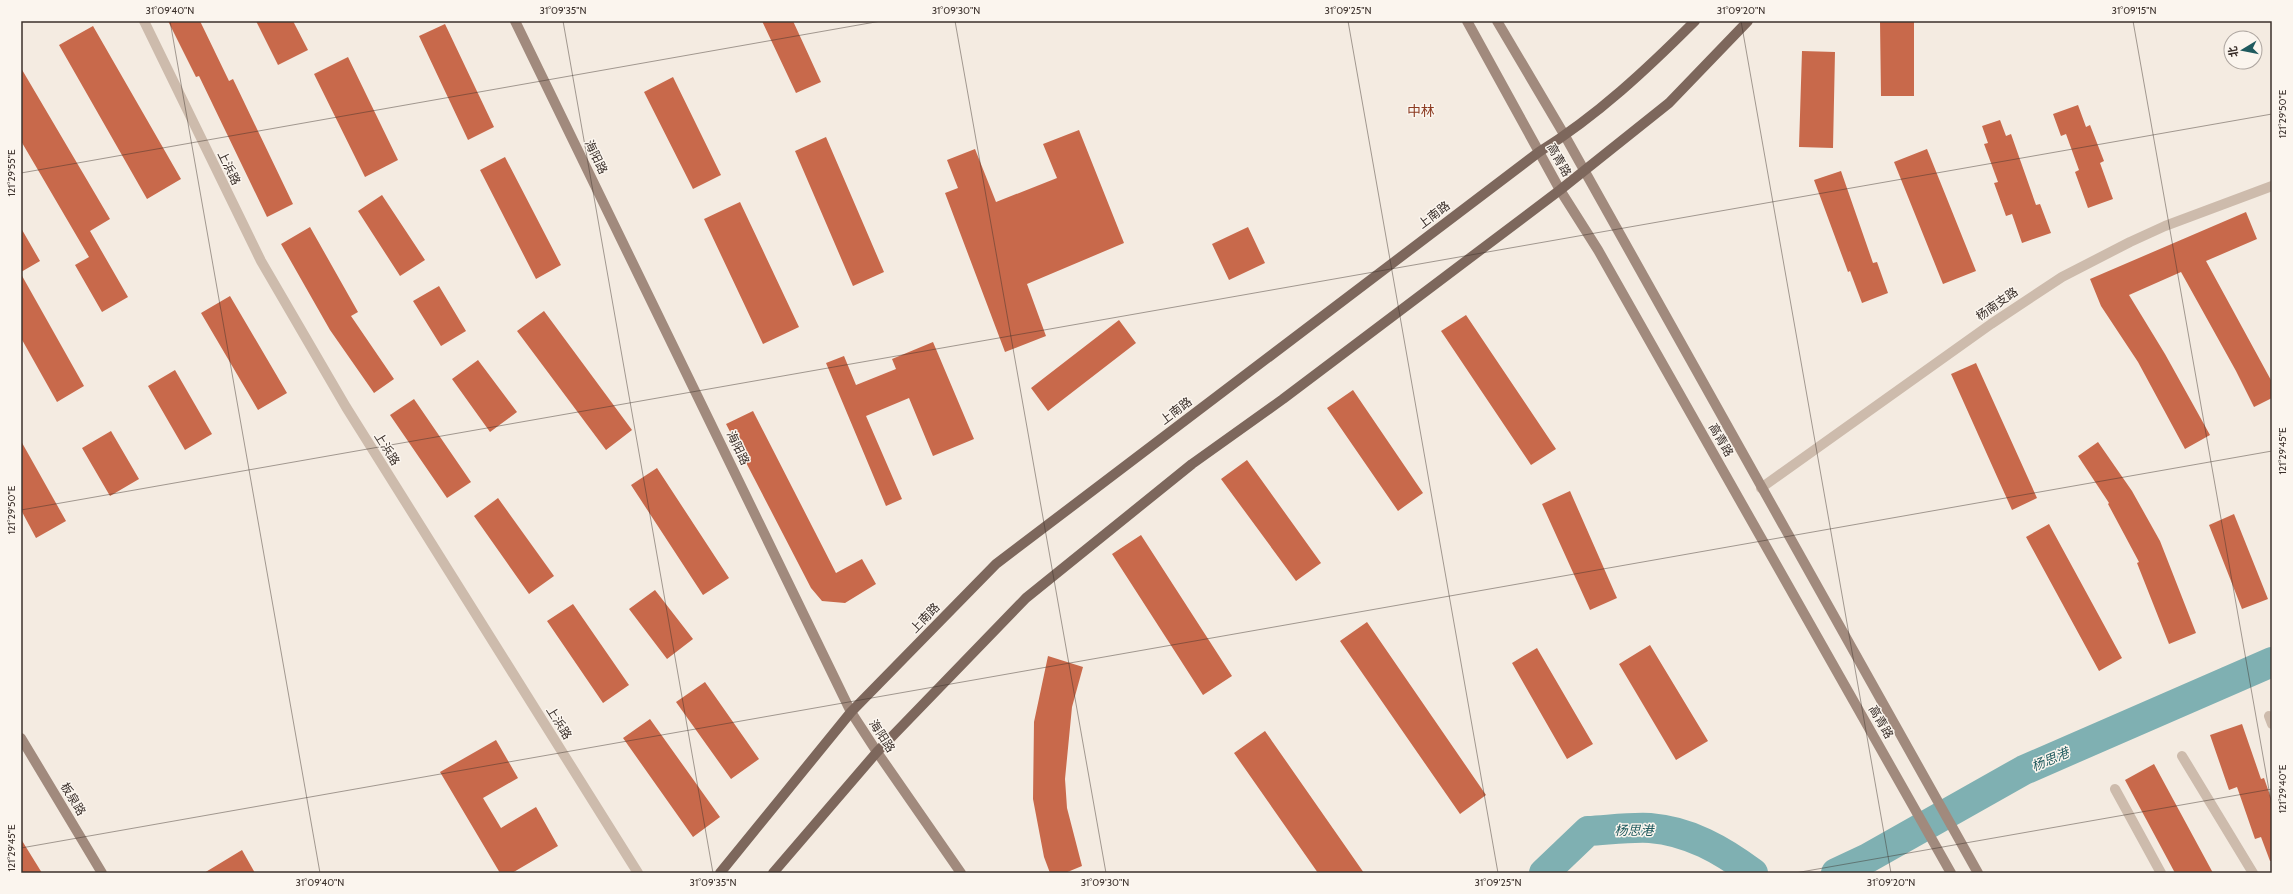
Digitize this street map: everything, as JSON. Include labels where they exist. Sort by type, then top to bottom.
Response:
[{"type":"main road","name":"海阳路","points":[[515,21],[851,712],[961,873]]},
{"type":"main road","name":"高青路","points":[[1467,21],[1560,190],[1598,250],[1901,782],[1951,873]]},
{"type":"main road","name":"高青路","points":[[1497,21],[1565,136],[1978,873]]},
{"type":"main road","name":"上南路","points":[[720,873],[851,712],[996,564],[1540,152],[1565,136],[1641,74],[1695,21]]},
{"type":"main road","points":[[773,873],[877,752],[1026,598],[1192,464],[1283,398],[1560,190],[1668,102],[1748,21]]},
{"type":"main road","name":"板泉路","points":[[21,738],[102,873]]},
{"type":"street","name":"上浜路","points":[[144,21],[231,204],[265,268],[346,407],[638,873]]},
{"type":"street","name":"杨南支路","points":[[1761,488],[1991,324],[2062,277],[2165,226],[2272,186]]},
{"type":"street","points":[[2182,756],[2253,873]]},
{"type":"street","points":[[2115,789],[2161,873]]},
{"type":"building","points":[[168,21],[200,21],[229,81],[233,79],[293,204],[267,217],[199,76],[196,77]]},
{"type":"building","points":[[256,21],[293,21],[308,50],[278,65]]},
{"type":"building","points":[[762,21],[793,21],[821,82],[796,93]]},
{"type":"building","points":[[1880,21],[1914,21],[1914,96],[1881,96]]},
{"type":"building","points":[[445,24],[494,127],[468,140],[419,36]]},
{"type":"building","points":[[93,26],[181,179],[147,199],[59,45]]},
{"type":"building","points":[[1802,51],[1835,52],[1833,148],[1799,147]]},
{"type":"building","points":[[348,57],[398,160],[365,177],[314,74]]},
{"type":"building","points":[[21,68],[110,219],[90,231],[128,297],[102,312],[75,265],[89,257],[21,141]]},
{"type":"building","points":[[673,77],[721,175],[693,189],[644,92]]},
{"type":"building","points":[[2078,105],[2086,127],[2090,125],[2104,161],[2100,163],[2113,199],[2088,208],[2075,172],[2079,170],[2066,134],[2061,136],[2053,114]]},
{"type":"building","points":[[2000,120],[2006,136],[2011,134],[2036,205],[2040,204],[2051,233],[2022,243],[2012,214],[2006,216],[1994,183],[1998,182],[1984,144],[1988,143],[1982,126]]},
{"type":"building","points":[[1079,130],[1124,243],[1027,284],[1046,336],[1005,352],[945,193],[958,188],[947,160],[975,149],[996,202],[1057,178],[1043,144]]},
{"type":"building","points":[[826,137],[884,272],[853,286],[795,151]]},
{"type":"building","points":[[1927,149],[1976,271],[1943,284],[1894,162]]},
{"type":"building","points":[[505,157],[561,265],[536,279],[480,170]]},
{"type":"building","points":[[1841,171],[1873,263],[1877,262],[1888,293],[1862,303],[1850,271],[1848,272],[1814,180]]},
{"type":"building","points":[[382,195],[425,260],[400,276],[358,211]]},
{"type":"building","points":[[740,202],[799,327],[763,344],[704,219]]},
{"type":"building","points":[[2246,212],[2257,239],[2206,261],[2272,382],[2272,398],[2254,407],[2236,371],[2181,272],[2129,295],[2165,354],[2210,435],[2185,449],[2138,362],[2101,306],[2090,279]]},
{"type":"building","points":[[310,227],[358,312],[351,316],[394,379],[374,393],[330,330],[281,244]]},
{"type":"building","points":[[1248,227],[1265,263],[1229,280],[1212,244]]},
{"type":"building","points":[[21,228],[40,261],[21,272]]},
{"type":"building","points":[[21,274],[84,386],[57,402],[21,338]]},
{"type":"building","points":[[439,286],[466,331],[441,346],[413,301]]},
{"type":"building","points":[[230,296],[287,393],[258,410],[201,313]]},
{"type":"building","points":[[544,311],[632,430],[606,450],[517,331]]},
{"type":"building","points":[[1466,315],[1556,449],[1531,465],[1441,331]]},
{"type":"building","points":[[1119,320],[1136,343],[1048,411],[1031,388]]},
{"type":"building","points":[[933,342],[974,439],[933,456],[909,398],[866,416],[902,499],[886,506],[826,363],[844,356],[856,385],[896,369],[892,359]]},
{"type":"building","points":[[478,360],[517,412],[490,432],[452,379]]},
{"type":"building","points":[[1976,363],[2037,498],[2012,510],[1951,374]]},
{"type":"building","points":[[175,370],[212,434],[185,450],[148,386]]},
{"type":"building","points":[[1353,390],[1423,493],[1398,511],[1327,408]]},
{"type":"building","points":[[414,399],[471,482],[447,498],[390,415]]},
{"type":"building","points":[[753,411],[836,573],[862,559],[876,584],[845,603],[822,601],[811,588],[726,424]]},
{"type":"building","points":[[111,431],[139,479],[110,496],[82,448]]},
{"type":"building","points":[[21,441],[66,521],[36,538],[21,510]]},
{"type":"building","points":[[2098,442],[2132,491],[2160,541],[2196,633],[2169,644],[2137,563],[2139,562],[2108,504],[2109,503],[2078,456]]},
{"type":"building","points":[[1247,460],[1321,563],[1296,581],[1221,479]]},
{"type":"building","points":[[657,468],[729,578],[703,595],[631,485]]},
{"type":"building","points":[[1570,491],[1617,598],[1590,610],[1542,504]]},
{"type":"building","points":[[498,498],[554,576],[529,594],[474,516]]},
{"type":"building","points":[[2234,514],[2268,599],[2242,609],[2209,525]]},
{"type":"building","points":[[2049,524],[2122,658],[2099,671],[2026,537]]},
{"type":"building","points":[[1141,535],[1232,676],[1203,695],[1112,554]]},
{"type":"building","points":[[655,590],[693,639],[667,659],[629,609]]},
{"type":"building","points":[[573,604],[629,685],[603,703],[547,621]]},
{"type":"building","points":[[1367,622],[1486,795],[1460,814],[1340,641]]},
{"type":"building","points":[[1650,645],[1708,741],[1676,760],[1619,664]]},
{"type":"building","points":[[1537,648],[1593,744],[1567,759],[1512,663]]},
{"type":"building","points":[[1048,656],[1083,667],[1072,707],[1065,779],[1067,808],[1082,866],[1065,873],[1050,873],[1044,857],[1033,799],[1034,722]]},
{"type":"building","points":[[705,682],[759,759],[731,779],[676,702]]},
{"type":"building","points":[[650,719],[720,817],[693,837],[623,738]]},
{"type":"building","points":[[2242,724],[2261,779],[2264,778],[2272,801],[2272,861],[2270,861],[2261,837],[2255,839],[2237,787],[2229,790],[2210,735]]},
{"type":"building","points":[[1265,731],[1364,873],[1318,873],[1234,753]]},
{"type":"building","points":[[496,740],[518,778],[483,798],[501,828],[536,807],[558,846],[512,873],[500,873],[440,772]]},
{"type":"building","points":[[2154,764],[2213,873],[2175,873],[2125,780]]},
{"type":"building","points":[[21,839],[42,873],[21,873]]},
{"type":"building","points":[[242,850],[255,873],[204,873]]},
{"type":"waterway","name":"杨思港","points":[[1836,873],[1868,858],[2024,770],[2272,662]]},
{"type":"waterway","name":"杨思港","points":[[1544,873],[1588,831],[1626,828],[1650,828],[1692,837],[1717,849],[1753,873]]},
{"type":"district","name":"中林","points":[[1421,111]]}]
